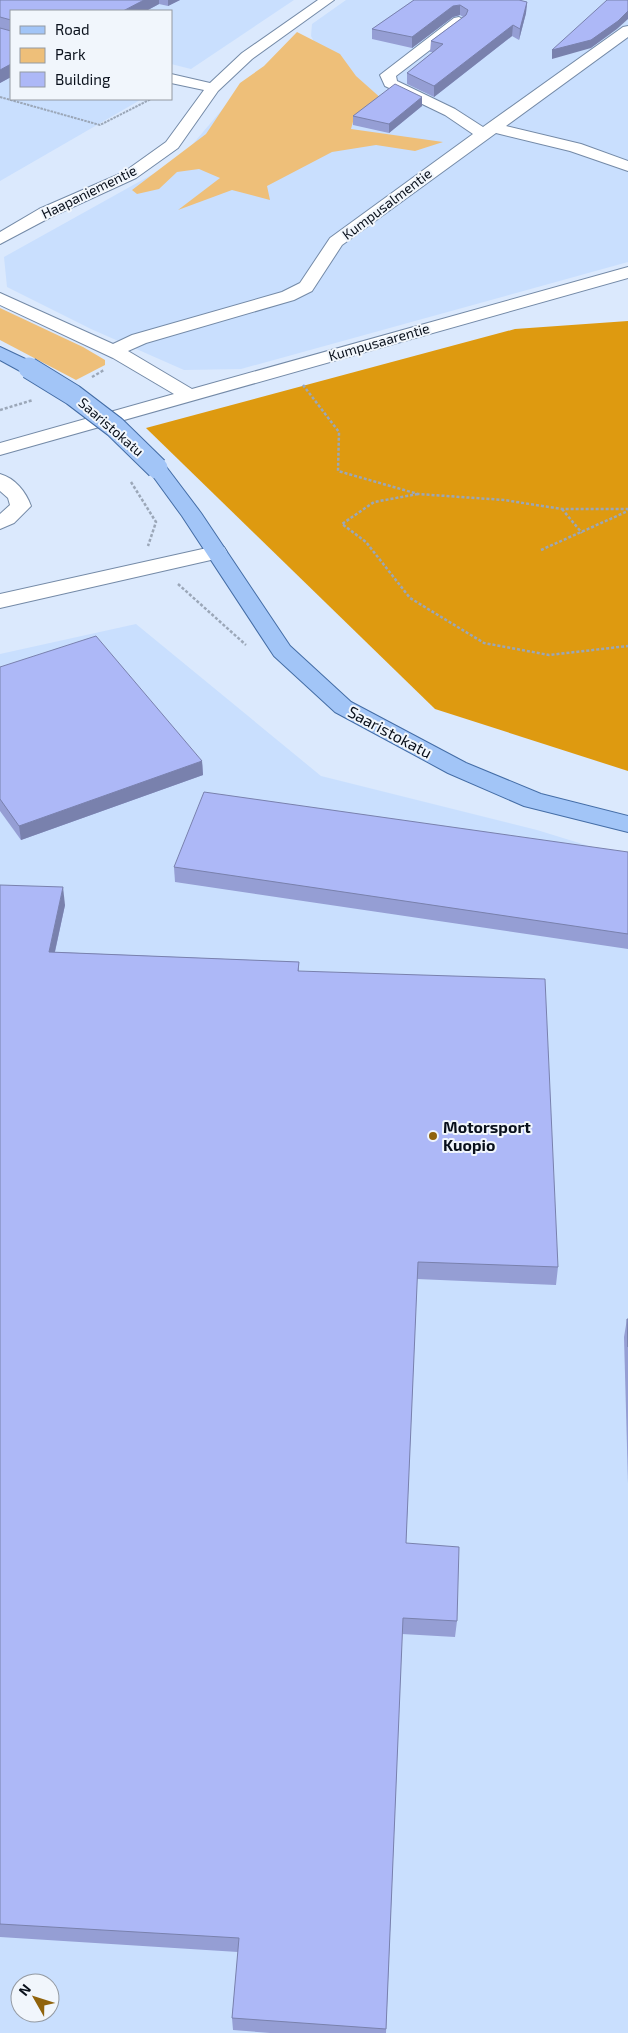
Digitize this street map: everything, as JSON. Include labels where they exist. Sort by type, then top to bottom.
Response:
[{"type":"main road","name":"Saaristokatu","points":[[0,353],[73,395],[114,428],[157,468],[282,651],[343,707],[457,768],[525,796],[628,824]]},
{"type":"street","name":"Haapaniementie","points":[[0,239],[45,213],[137,170],[172,145],[213,88],[247,56],[327,0]]},
{"type":"street","points":[[459,21],[388,75],[390,83],[488,130],[575,147],[628,166]]},
{"type":"street","name":"Kumpusalmentie","points":[[112,351],[139,338],[288,296],[306,287],[336,242],[628,30]]},
{"type":"street","points":[[172,78],[213,88]]},
{"type":"street","name":"Kumpusaarentie","points":[[0,449],[628,272]]},
{"type":"street","points":[[0,298],[112,351],[168,380],[188,395]]},
{"type":"street","points":[[0,480],[17,496],[21,506],[0,523]]},
{"type":"street","points":[[0,601],[216,552]]},
{"type":"path","points":[[11,100],[100,125],[149,100]]},
{"type":"path","points":[[301,383],[339,432],[338,471],[418,494],[504,500],[562,509],[628,510]]},
{"type":"path","points":[[418,494],[374,502],[342,524],[366,542],[410,598],[484,643],[549,655],[628,646]]},
{"type":"path","points":[[562,509],[582,533]]},
{"type":"path","points":[[540,550],[582,533],[628,510]]},
{"type":"shaded area","points":[[0,0],[294,0],[191,69],[172,64],[172,10],[10,10]]},
{"type":"shaded area","points":[[346,0],[628,0],[628,262],[241,369],[184,370],[91,329],[7,287],[4,257],[180,159],[238,91],[320,53],[311,36],[312,24]]},
{"type":"shaded area","points":[[0,39],[10,42],[10,100],[140,100],[0,181]]},
{"type":"shaded area","points":[[628,321],[628,771],[435,709],[146,428],[515,329]]},
{"type":"shaded area","points":[[136,624],[321,776],[537,830],[628,858],[628,2033],[0,2033],[0,654]]},
{"type":"green space","points":[[297,32],[340,54],[356,76],[383,100],[354,118],[351,129],[443,142],[415,151],[376,145],[332,152],[267,186],[270,200],[232,190],[178,210],[220,178],[199,169],[177,172],[159,189],[137,194],[132,190],[206,134],[240,83],[264,66]]},
{"type":"green space","points":[[0,308],[83,347],[105,360],[105,365],[76,380],[0,340]]},
{"type":"building","points":[[0,0],[144,0],[125,10],[10,10],[10,20],[0,17]]},
{"type":"building","points":[[414,0],[519,0],[527,2],[520,29],[513,25],[434,86],[407,73],[443,44],[431,41],[466,15],[468,10],[460,5],[453,6],[412,37],[372,29]]},
{"type":"building","points":[[607,0],[628,0],[628,11],[618,21],[591,40],[552,50]]},
{"type":"building","points":[[0,28],[10,31],[10,65],[0,70]]},
{"type":"building","points":[[395,84],[422,97],[389,124],[353,116]]},
{"type":"building","points":[[96,636],[202,761],[19,826],[0,799],[0,667]]},
{"type":"building","points":[[204,792],[628,852],[628,934],[174,867]]},
{"type":"building","points":[[0,885],[63,887],[49,952],[299,962],[298,971],[545,979],[558,1267],[418,1262],[406,1543],[459,1547],[457,1621],[403,1618],[386,2029],[232,2018],[239,1938],[0,1924]]},
{"type":"place","name":"Motorsport Kuopio","points":[[433,1136]]}]
